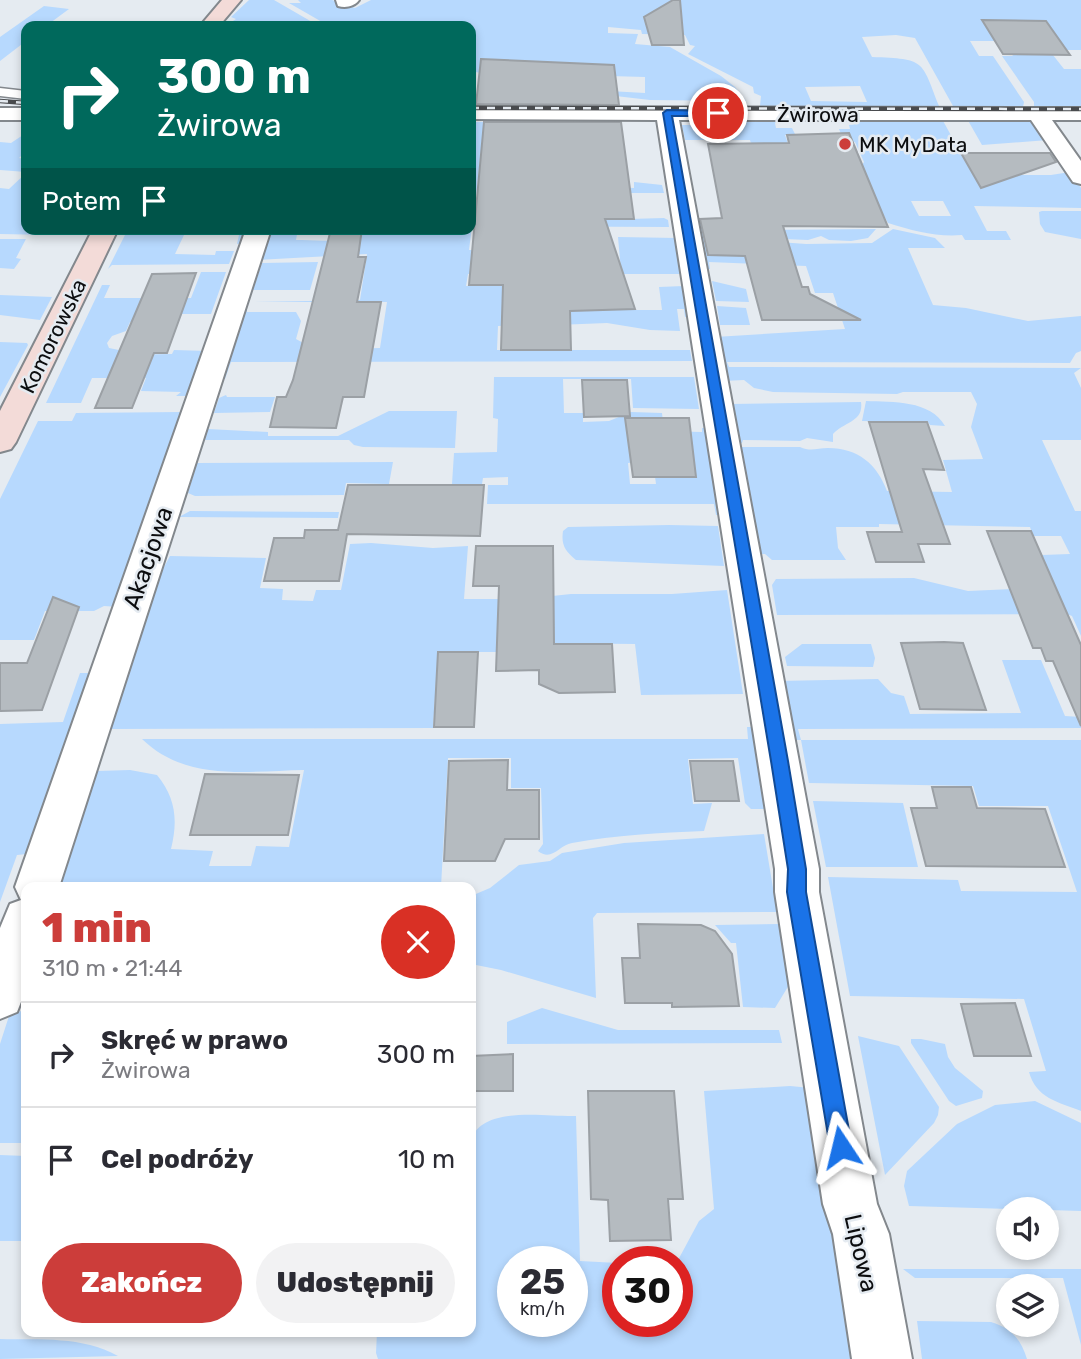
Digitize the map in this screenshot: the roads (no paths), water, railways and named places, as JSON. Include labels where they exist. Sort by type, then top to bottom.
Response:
[{"type":"street","points":[[213,21],[232,0]]},
{"type":"street","name":"Żwirowa","points":[[476,113],[1081,114]]},
{"type":"street","name":"Lipowa","points":[[667,113],[779,761],[797,869],[797,892],[850,1204],[861,1234],[882,1359]]},
{"type":"street","points":[[0,114],[21,114]]},
{"type":"street","points":[[1037,114],[1081,177]]},
{"type":"street","name":"Komorowska","points":[[0,442],[7,416],[103,235]]},
{"type":"street","name":"Akacjowa","points":[[39,882],[257,235]]},
{"type":"street","points":[[0,996],[21,934]]},
{"type":"lane","points":[[0,92],[21,94]]},
{"type":"railway","points":[[0,101],[21,103]]},
{"type":"railway","points":[[476,108],[1081,109]]},
{"type":"place","name":"MK MyData","points":[[845,144]]}]
